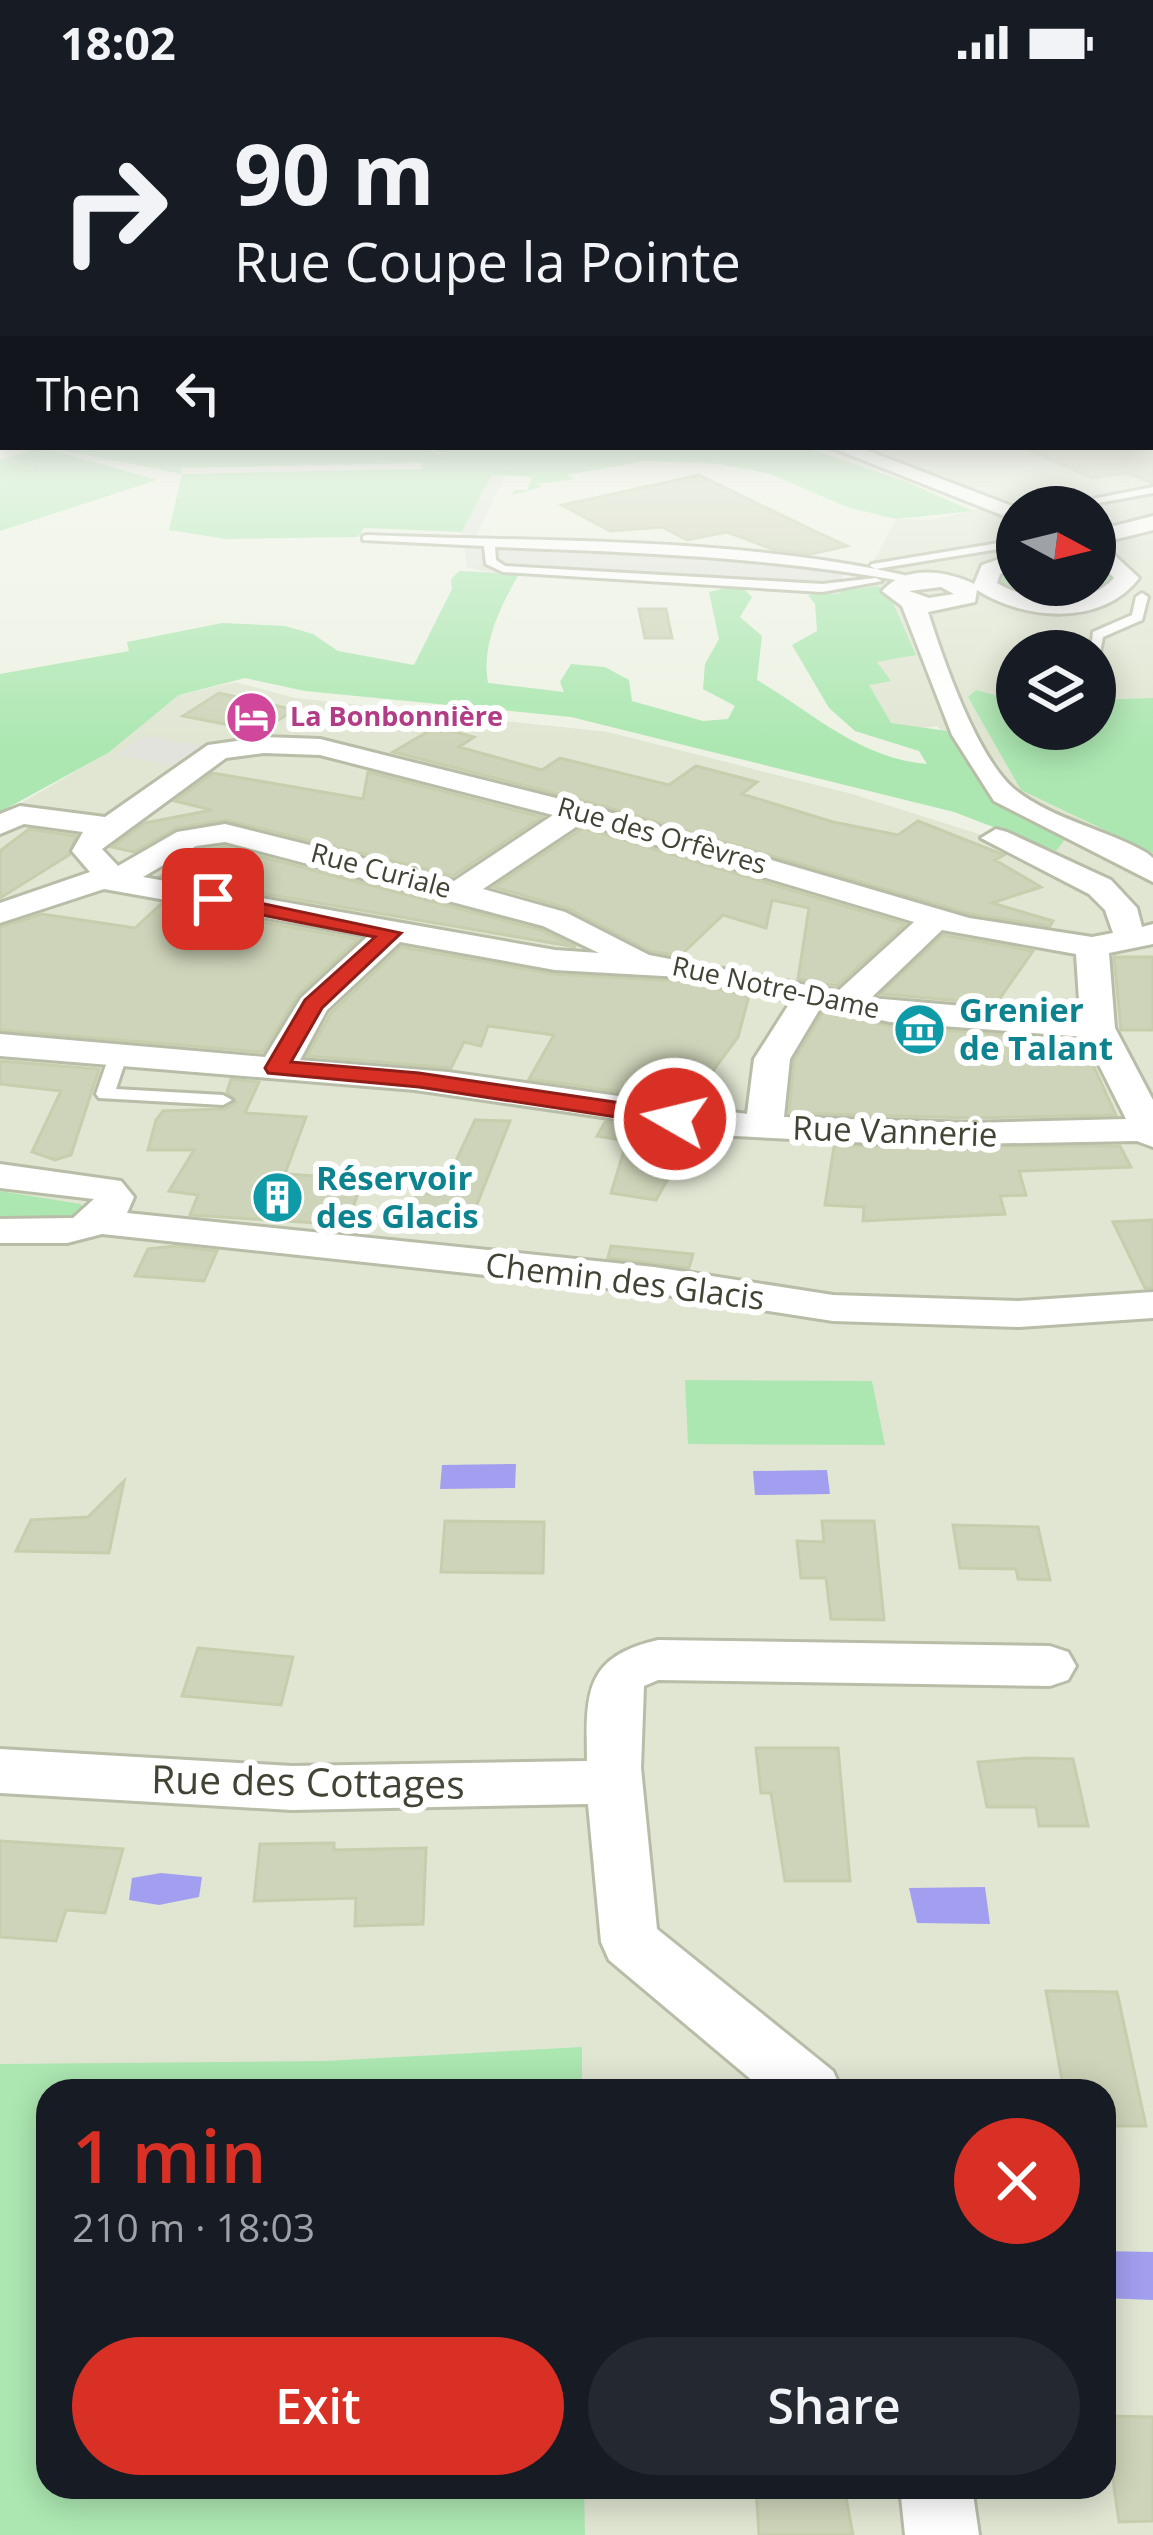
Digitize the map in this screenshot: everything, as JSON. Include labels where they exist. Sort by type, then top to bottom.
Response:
[{"type":"street","points":[[1116,535],[1146,517]]},
{"type":"street","points":[[1116,538],[1153,524]]},
{"type":"street","points":[[936,591],[1067,614],[1111,609],[1147,598],[1116,559]]},
{"type":"street","points":[[996,560],[936,591],[919,630],[982,766],[1002,794],[1118,848],[1153,872]]},
{"type":"street","points":[[1116,564],[1127,578],[1116,589]]},
{"type":"street","points":[[996,566],[985,585],[996,591]]},
{"type":"street","name":"Rue des Orfèvres","points":[[108,826],[197,764],[229,748],[320,747],[578,812],[937,919],[1092,947]]},
{"type":"street","points":[[277,1068],[313,1005],[400,935],[578,812]]},
{"type":"street","points":[[0,825],[20,814],[108,826]]},
{"type":"street","points":[[108,826],[88,842],[87,851],[106,871],[108,880]]},
{"type":"street","name":"Rue Curiale","points":[[0,913],[108,880],[188,838],[210,832],[334,857],[554,919],[650,963]]},
{"type":"street","points":[[996,838],[1100,886],[1121,908],[1121,922],[1143,935]]},
{"type":"street","name":"Rue Notre-Dame","points":[[108,880],[555,960],[650,963],[937,1018],[1098,1028]]},
{"type":"street","points":[[764,1126],[772,1059],[829,999],[937,919]]},
{"type":"street","points":[[1143,935],[1092,947],[1098,1028],[1150,1133]]},
{"type":"street","name":"Rue Vannerie","points":[[0,1046],[419,1080],[675,1119],[764,1126],[964,1138],[1150,1133]]},
{"type":"street","points":[[0,1175],[107,1189],[114,1197],[113,1208],[98,1222]]},
{"type":"street","name":"Chemin des Glacis","points":[[0,1231],[65,1231],[98,1222],[653,1280],[833,1308],[1019,1314],[1153,1306]]},
{"type":"street","points":[[796,2079],[630,1942],[615,1782],[618,1684],[631,1667],[658,1660],[1050,1666]]},
{"type":"street","name":"Rue des Cottages","points":[[0,1771],[292,1788],[615,1782]]},
{"type":"street","points":[[938,2499],[942,2535]]},
{"type":"lane","points":[[367,538],[668,550],[833,566],[892,565],[936,553],[996,552]]},
{"type":"lane","points":[[489,542],[490,562],[503,569],[936,591]]},
{"type":"lane","points":[[833,566],[936,591]]},
{"type":"lane","points":[[1107,630],[1138,617],[1147,598]]},
{"type":"lane","points":[[117,1059],[105,1094],[224,1100]]},
{"type":"shaded area","points":[[469,517],[485,517],[475,538],[845,562],[839,594],[491,573],[467,567],[464,538],[459,537]]},
{"type":"shaded area","points":[[996,517],[996,606],[1116,606],[1116,517],[1153,517],[1153,2535],[0,2535],[0,1219],[80,1204],[0,1191],[0,815],[108,753],[179,695],[235,682],[295,698],[608,732],[852,794],[982,835],[1023,856],[1056,851],[1065,837],[997,803],[984,776],[937,726],[915,729],[891,724],[868,684],[876,662],[870,586],[859,588],[896,519]]},
{"type":"shaded area","points":[[144,736],[205,746],[178,766],[116,755]]},
{"type":"shaded area","points":[[516,1464],[515,1488],[440,1489],[442,1465]]},
{"type":"shaded area","points":[[827,1470],[830,1494],[755,1495],[753,1471]]},
{"type":"shaded area","points":[[161,1873],[202,1877],[199,1897],[159,1905],[129,1900],[132,1878]]},
{"type":"shaded area","points":[[985,1887],[990,1924],[917,1923],[909,1888]]},
{"type":"shaded area","points":[[1116,2251],[1153,2252],[1153,2300],[1116,2298]]},
{"type":"green space","points":[[0,517],[42,517],[0,531]]},
{"type":"green space","points":[[172,517],[470,517],[462,532],[364,528],[358,537],[226,539],[169,530]]},
{"type":"green space","points":[[459,571],[519,574],[490,641],[488,683],[564,692],[560,682],[571,664],[605,667],[629,680],[632,701],[703,721],[728,719],[735,706],[703,689],[705,664],[719,639],[709,592],[722,589],[721,584],[741,586],[752,597],[740,617],[762,636],[757,680],[858,743],[927,764],[919,751],[855,731],[829,708],[792,645],[817,631],[815,604],[808,595],[878,586],[889,594],[916,655],[877,662],[891,681],[869,685],[891,723],[961,733],[997,803],[1066,838],[1056,851],[954,812],[571,717],[305,691],[245,678],[179,695],[108,753],[0,812],[0,674],[129,651],[127,642],[222,623],[285,626],[313,634],[338,651],[414,665],[452,589],[451,579]]},
{"type":"green space","points":[[976,690],[996,695],[996,746],[968,697]]},
{"type":"green space","points":[[1153,698],[1153,853],[1021,790],[998,750],[1116,750],[1116,699]]},
{"type":"green space","points":[[0,1191],[81,1204],[84,1215],[65,1221],[0,1219]]},
{"type":"green space","points":[[685,1380],[872,1381],[885,1445],[688,1444]]},
{"type":"green space","points":[[582,2047],[582,2079],[36,2079],[36,2499],[584,2499],[585,2535],[0,2535],[0,2064],[325,2061]]},
{"type":"building","points":[[585,517],[787,517],[847,546],[811,554],[772,549],[727,532],[687,540],[662,527],[610,531]]},
{"type":"building","points":[[639,609],[666,609],[672,638],[645,638]]},
{"type":"building","name":"La Bonbonnière","points":[[219,693],[295,710],[260,731],[183,716]]},
{"type":"building","points":[[436,727],[474,737],[459,747],[542,770],[560,758],[669,785],[696,766],[757,782],[742,794],[833,822],[898,835],[918,821],[1004,855],[995,860],[1041,887],[992,903],[1053,921],[1050,926],[970,914],[589,802],[393,752]]},
{"type":"building","points":[[368,772],[542,817],[453,876],[226,820],[176,828],[134,852],[112,847],[145,823],[212,810],[175,801],[213,773],[363,799]]},
{"type":"building","points":[[583,828],[905,924],[837,986],[798,979],[809,908],[772,900],[766,928],[723,915],[680,956],[650,951],[567,908],[494,887]]},
{"type":"building","points":[[29,829],[76,836],[69,855],[0,898],[0,851]]},
{"type":"building","points":[[225,847],[541,930],[576,947],[161,876],[197,850]]},
{"type":"building","points":[[161,904],[358,939],[298,995],[263,1052],[0,1030],[0,927],[42,914],[135,928]]},
{"type":"building","points":[[943,935],[1033,951],[998,1001],[1021,1006],[881,994]]},
{"type":"building","points":[[401,947],[554,974],[680,981],[749,996],[738,1037],[706,1080],[722,1082],[710,1104],[529,1079],[554,1035],[488,1026],[481,1046],[464,1042],[451,1068],[307,1056],[331,1013]]},
{"type":"building","points":[[1114,957],[1153,957],[1153,1030],[1121,1030]]},
{"type":"building","points":[[823,1012],[890,1026],[1082,1041],[1116,1115],[970,1118],[789,1113],[794,1060]]},
{"type":"building","points":[[0,1061],[99,1069],[71,1155],[55,1160],[32,1152],[61,1091],[0,1084]]},
{"type":"building","points":[[231,1079],[259,1082],[245,1113],[306,1117],[285,1174],[363,1179],[347,1225],[190,1215],[198,1195],[169,1191],[194,1150],[148,1150],[156,1120],[163,1111],[225,1109],[236,1102],[227,1092]]},
{"type":"building","points":[[475,1120],[510,1121],[466,1232],[402,1224],[417,1193],[440,1195]]},
{"type":"building","points":[[605,1122],[693,1134],[656,1200],[611,1193],[627,1141],[597,1136]]},
{"type":"building","points":[[834,1146],[1120,1146],[1131,1167],[1019,1171],[1026,1195],[1000,1196],[1005,1214],[863,1221],[864,1207],[825,1205]]},
{"type":"building","points":[[1153,1220],[1153,1288],[1145,1288],[1113,1222]]},
{"type":"building","points":[[175,1246],[217,1251],[204,1281],[135,1276],[148,1249]]},
{"type":"building","points":[[611,1246],[693,1254],[689,1268],[608,1258]]},
{"type":"building","points":[[124,1481],[109,1553],[16,1551],[31,1520],[88,1517]]},
{"type":"building","points":[[445,1521],[544,1522],[543,1573],[441,1572]]},
{"type":"building","points":[[822,1521],[874,1521],[884,1620],[831,1619],[826,1578],[801,1578],[797,1541],[824,1542]]},
{"type":"building","points":[[953,1525],[1038,1527],[1050,1580],[1018,1579],[1016,1569],[960,1568]]},
{"type":"building","points":[[198,1648],[293,1657],[281,1705],[182,1696]]},
{"type":"building","points":[[756,1748],[838,1748],[850,1881],[785,1881],[771,1793],[761,1793]]},
{"type":"building","points":[[1073,1759],[1088,1826],[1039,1826],[1036,1807],[987,1807],[978,1762]]},
{"type":"building","points":[[0,1841],[123,1849],[105,1913],[66,1910],[56,1941],[0,1937]]},
{"type":"building","points":[[334,1843],[334,1850],[426,1848],[423,1924],[355,1926],[356,1898],[254,1901],[260,1844]]},
{"type":"building","points":[[1046,1991],[1117,1992],[1146,2126],[1116,2126],[1116,2079],[1062,2079]]},
{"type":"building","points":[[1116,2416],[1153,2417],[1153,2521],[1119,2522]]},
{"type":"building","points":[[757,2499],[846,2499],[853,2535],[759,2535]]},
{"type":"place","name":"La Bonbonnière","points":[[251,717]]},
{"type":"place","name":"Grenier de Talant","points":[[920,1029]]},
{"type":"place","name":"Réservoir des Glacis","points":[[277,1197]]},
{"type":"route","points":[[213,899],[391,933],[313,1005],[277,1068],[419,1080],[675,1119]]}]
